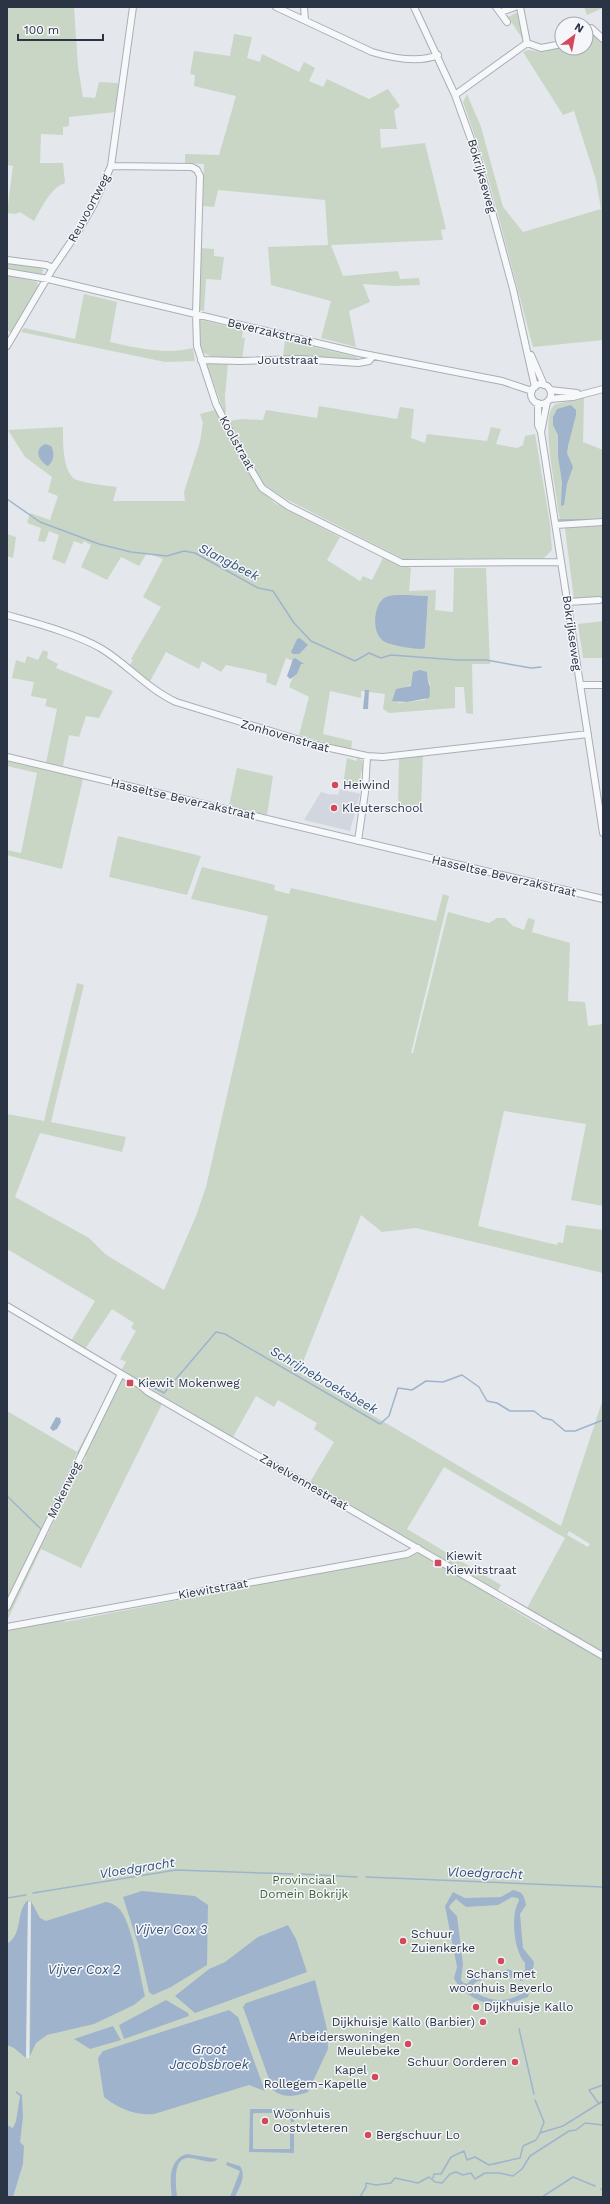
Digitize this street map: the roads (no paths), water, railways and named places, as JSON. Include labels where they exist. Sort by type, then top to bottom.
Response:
[{"type":"street","name":"Reuvoortweg","points":[[7,346],[48,279],[53,268],[93,206],[111,166],[133,7]]},
{"type":"street","points":[[276,7],[360,48],[382,55],[424,59],[438,55]]},
{"type":"street","points":[[304,7],[305,20]]},
{"type":"street","name":"Bokrijkseweg","points":[[414,7],[438,55],[455,95],[477,156],[528,352],[534,389],[532,397],[538,403],[538,425],[541,432],[556,525],[603,834]]},
{"type":"street","points":[[496,7],[507,22]]},
{"type":"street","points":[[501,12],[515,7]]},
{"type":"street","points":[[520,7],[527,43]]},
{"type":"street","points":[[594,30],[603,39]]},
{"type":"street","points":[[527,43],[541,48],[554,46]]},
{"type":"street","points":[[455,95],[527,43]]},
{"type":"street","name":"Koolstraat","points":[[111,166],[192,167],[197,170],[200,176],[196,314],[197,346],[216,404],[240,451],[262,488],[288,506],[402,563],[561,562]]},
{"type":"street","points":[[7,260],[46,265],[53,268]]},
{"type":"street","name":"Beverzakstraat","points":[[7,272],[48,279],[373,356],[502,381],[534,389]]},
{"type":"street","name":"Bokrijkseweg","points":[[528,352],[544,385],[550,390],[541,432]]},
{"type":"street","name":"Joutstraat","points":[[201,360],[240,361],[300,359],[358,363],[370,361],[373,356]]},
{"type":"street","points":[[534,389],[544,385]]},
{"type":"street","points":[[538,403],[603,389]]},
{"type":"street","points":[[550,390],[583,394]]},
{"type":"street","points":[[556,525],[603,522]]},
{"type":"street","points":[[568,602],[599,600]]},
{"type":"street","name":"Zonhovenstraat","points":[[7,615],[60,632],[102,649],[155,691],[176,702],[316,745],[367,756],[383,757],[588,734]]},
{"type":"street","points":[[580,685],[603,684]]},
{"type":"street","points":[[358,841],[365,792],[367,756]]},
{"type":"street","name":"Hasseltse Beverzakstraat","points":[[7,757],[603,899]]},
{"type":"street","name":"Zavelvennestraat","points":[[7,1306],[121,1374],[148,1392],[603,1656]]},
{"type":"street","name":"Mokenweg","points":[[7,1607],[121,1374]]},
{"type":"street","name":"Kiewitstraat","points":[[7,1627],[407,1554],[418,1548]]},
{"type":"water","points":[[571,405],[576,410],[576,415],[567,453],[573,467],[567,484],[564,505],[561,506],[562,482],[558,456],[558,435],[553,425],[553,417],[557,409]]},
{"type":"water","points":[[45,444],[51,446],[53,451],[53,459],[48,466],[42,461],[38,452],[41,446]]},
{"type":"water","points":[[392,595],[428,596],[425,647],[423,649],[393,645],[385,642],[377,633],[375,620],[380,602],[384,598]]},
{"type":"water","points":[[300,638],[308,645],[299,654],[293,654],[291,652],[297,639]]},
{"type":"water","points":[[295,658],[304,664],[301,664],[297,674],[290,679],[287,676],[293,659]]},
{"type":"water","points":[[420,670],[427,672],[430,690],[429,698],[407,702],[392,701],[396,689],[411,686],[413,672]]},
{"type":"water","points":[[365,690],[369,690],[368,709],[363,709]]},
{"type":"water","points":[[56,1417],[60,1418],[61,1422],[57,1429],[53,1431],[50,1428]]},
{"type":"water","points":[[513,1890],[521,1893],[525,1899],[526,1905],[520,1914],[523,1948],[534,1962],[532,1975],[522,1981],[506,1976],[497,1976],[496,1973],[508,1969],[519,1974],[525,1970],[525,1963],[518,1950],[514,1933],[516,1907],[519,1901],[518,1898],[512,1897],[498,1905],[466,1907],[456,1899],[449,1908],[457,1916],[463,1964],[461,1980],[467,1984],[475,1975],[491,1974],[490,1977],[476,1982],[471,1987],[471,1990],[492,1999],[505,2000],[526,1992],[529,1994],[528,1997],[510,2003],[500,2005],[492,2004],[470,1995],[463,1990],[454,1978],[457,1967],[445,1906],[453,1892],[465,1898],[501,1897]]},
{"type":"water","name":"Vijver Cox 3","points":[[142,1891],[195,1896],[208,1905],[207,1965],[171,1987],[153,1995],[149,1992],[138,1944],[123,1897]]},
{"type":"water","points":[[28,1900],[26,2058],[14,2048],[7,2045],[7,1944],[16,1934],[22,1910]]},
{"type":"water","name":"Vijver Cox 2","points":[[31,1901],[40,1918],[46,1921],[106,1902],[118,1907],[123,1914],[130,1932],[145,1996],[134,2005],[94,2024],[47,2035],[36,2043],[30,2056]]},
{"type":"water","points":[[288,1925],[296,1939],[307,1972],[195,2013],[175,1996],[209,1969],[225,1962],[258,1937]]},
{"type":"water","points":[[315,1980],[327,2029],[328,2049],[308,2092],[299,2095],[282,2095],[273,2090],[243,2007],[246,2003]]},
{"type":"water","points":[[166,2000],[188,2013],[189,2016],[124,2039],[119,2025]]},
{"type":"water","name":"Groot Jacobsbroek","points":[[229,2010],[238,2017],[265,2091],[249,2085],[154,2114],[140,2114],[121,2108],[104,2097],[98,2058],[103,2051]]},
{"type":"water","points":[[113,2026],[121,2040],[90,2049],[74,2039]]},
{"type":"water","points":[[359,2066],[364,2071],[359,2076],[354,2071]]},
{"type":"water","points":[[16,2091],[22,2095],[23,2117],[20,2142],[24,2146],[23,2164],[13,2197],[7,2197],[7,2125],[13,2128],[16,2121],[20,2096],[16,2093]]},
{"type":"water","points":[[250,2109],[294,2109],[294,2122],[291,2122],[289,2113],[253,2114],[253,2149],[290,2149],[290,2128],[294,2129],[294,2153],[249,2152]]},
{"type":"water","points":[[187,2154],[218,2159],[212,2162],[190,2158],[183,2159],[178,2165],[176,2177],[177,2197],[172,2197],[171,2178],[173,2166],[176,2161]]},
{"type":"water","points":[[227,2162],[240,2166],[243,2174],[242,2182],[235,2197],[230,2197],[240,2171],[226,2165]]},
{"type":"waterway","name":"Slangbeek","points":[[7,499],[40,522],[99,544],[131,552],[167,556],[184,551],[195,553],[258,588],[273,591],[294,623],[311,641],[355,661],[369,653],[381,658],[391,655],[457,660],[486,660],[531,668],[541,667]]},
{"type":"waterway","name":"Slangbeek","points":[[559,520],[589,520]]},
{"type":"waterway","name":"Schrijnebroeksbeek","points":[[143,1382],[164,1393],[216,1332],[225,1334],[380,1424],[389,1416],[398,1388],[412,1390],[426,1381],[443,1382],[462,1375],[479,1387],[487,1401],[497,1403],[510,1411],[534,1411],[543,1418],[552,1420],[565,1431],[575,1431],[603,1420]]},
{"type":"waterway","name":"Schrijnebroeksbeek","points":[[113,1383],[118,1374]]},
{"type":"waterway","name":"Schrijnebroeksbeek","points":[[7,1496],[42,1530]]},
{"type":"waterway","name":"Vloedgracht","points":[[33,1893],[176,1870],[293,1874]]},
{"type":"waterway","name":"Vloedgracht","points":[[301,1874],[357,1877]]},
{"type":"waterway","name":"Vloedgracht","points":[[366,1877],[603,1887]]},
{"type":"waterway","name":"Vloedgracht","points":[[7,1898],[26,1895]]},
{"type":"waterway","points":[[519,2029],[534,2094]]},
{"type":"waterway","points":[[599,2104],[589,2090],[603,2085]]},
{"type":"waterway","points":[[535,2100],[544,2122],[540,2133]]},
{"type":"waterway","points":[[433,2178],[434,2174],[441,2174],[451,2157],[464,2151],[467,2160],[475,2157],[489,2165],[520,2158],[523,2146],[536,2140],[540,2133],[563,2126],[603,2101]]},
{"type":"waterway","points":[[360,2197],[366,2187],[366,2183],[376,2185],[391,2183],[395,2178],[418,2183],[429,2177],[435,2182],[442,2183],[450,2174],[456,2172],[463,2175],[471,2173],[475,2179],[485,2173],[499,2173],[513,2176],[522,2169],[530,2156],[569,2131],[576,2130],[585,2123],[603,2125]]},
{"type":"waterway","points":[[542,2197],[573,2177],[595,2186]]},
{"type":"place","name":"Heiwind","points":[[335,785]]},
{"type":"place","name":"Kleuterschool","points":[[334,808]]},
{"type":"place","name":"Kiewit Mokenweg","points":[[130,1383]]},
{"type":"place","name":"Kiewit Kiewitstraat","points":[[438,1563]]},
{"type":"place","name":"Schuur Zuienkerke","points":[[403,1941]]},
{"type":"place","name":"Schans met woonhuis Beverlo","points":[[501,1961]]},
{"type":"place","name":"Dijkhuisje Kallo","points":[[476,2007]]},
{"type":"place","name":"Dijkhuisje Kallo (Barbier)","points":[[483,2022]]},
{"type":"place","name":"Arbeiderswoningen Meulebeke","points":[[408,2044]]},
{"type":"place","name":"Schuur Oorderen","points":[[515,2062]]},
{"type":"place","name":"Kapel Rollegem-Kapelle","points":[[375,2077]]},
{"type":"place","name":"Woonhuis Oostvleteren","points":[[265,2121]]},
{"type":"place","name":"Bergschuur Lo","points":[[368,2135]]},
{"type":"park label","name":"Provinciaal Domein Bokrijk","points":[[304,1887]]}]
